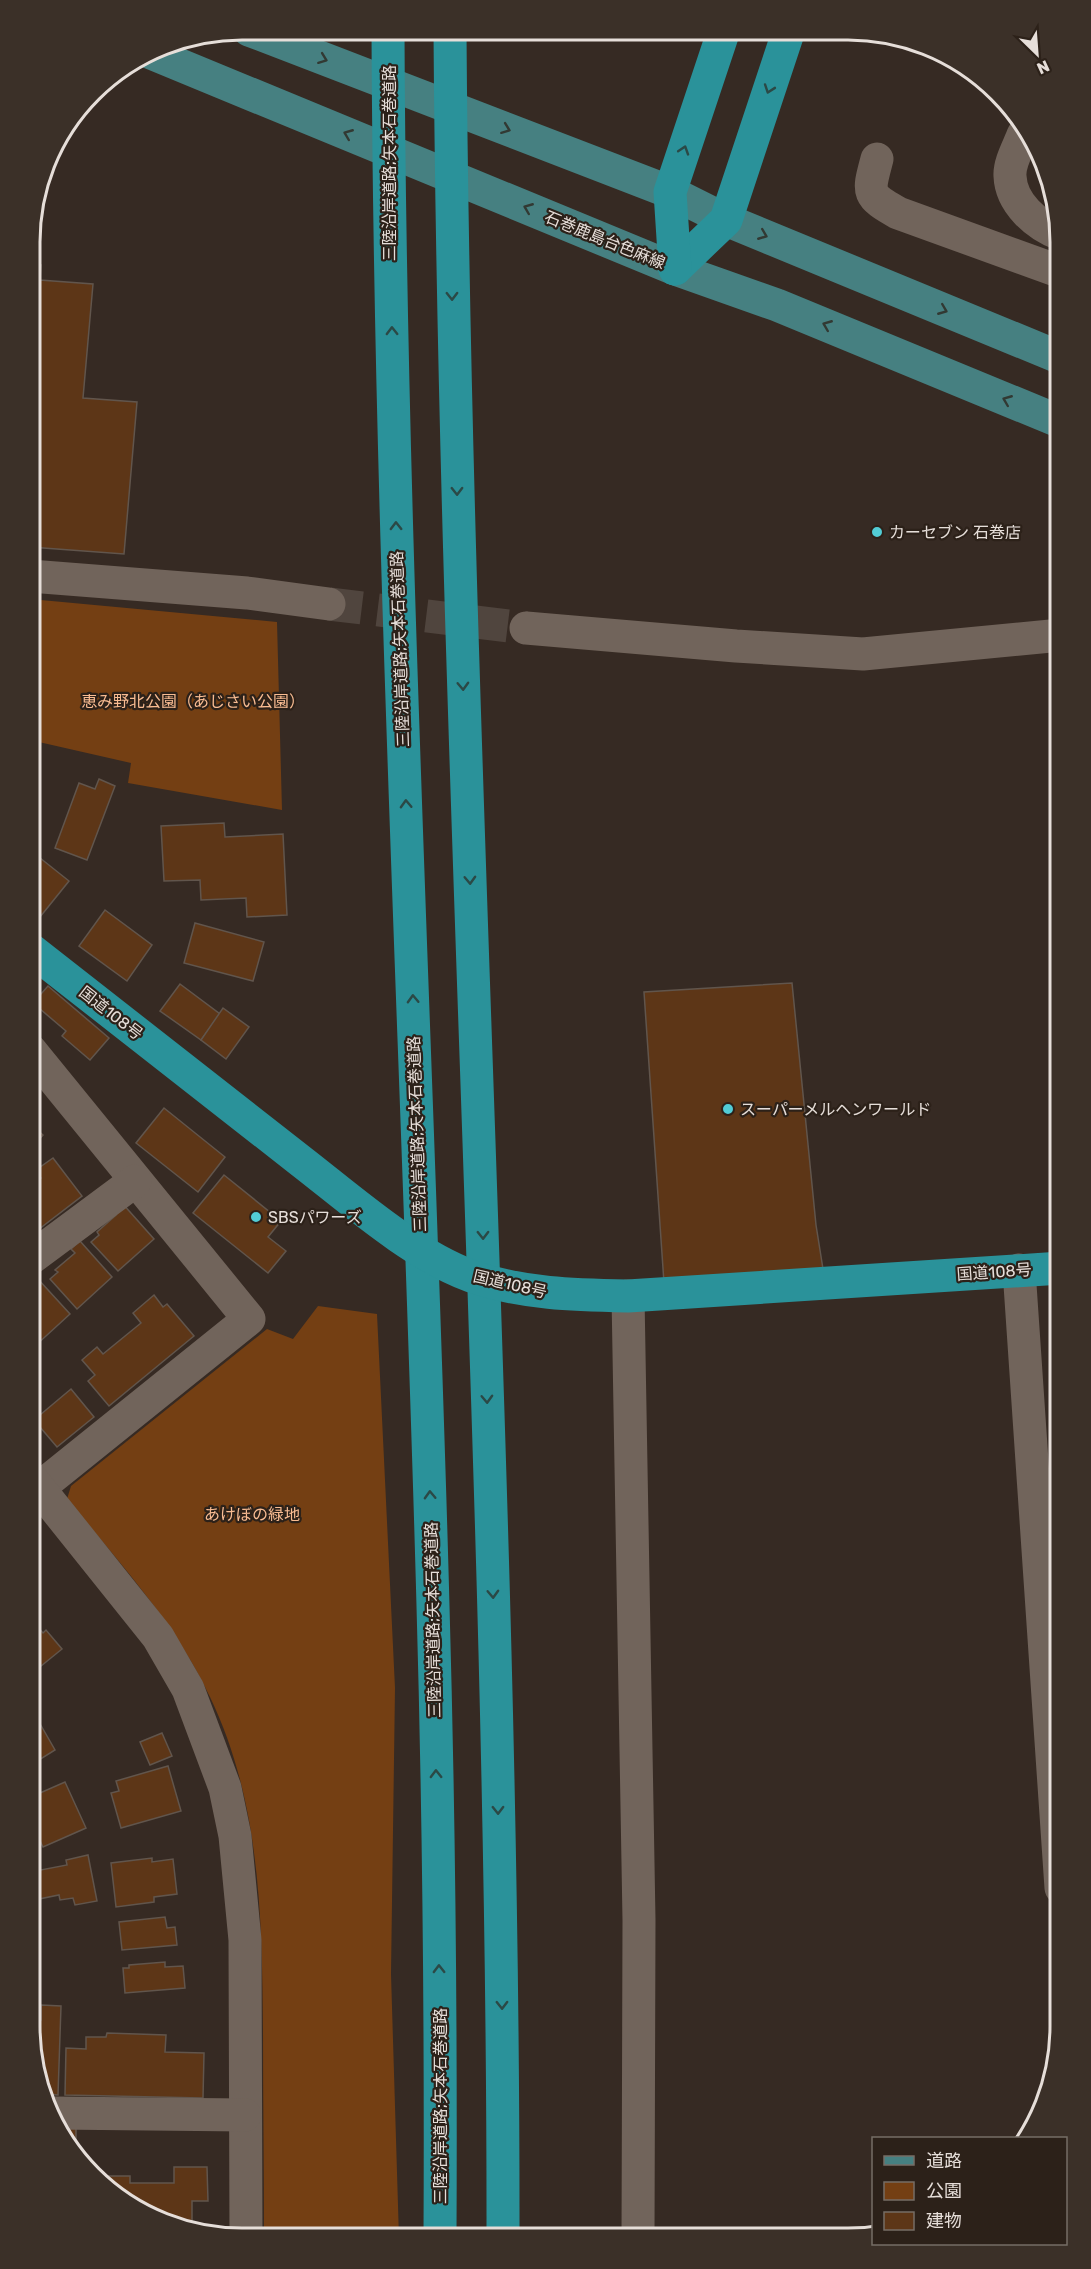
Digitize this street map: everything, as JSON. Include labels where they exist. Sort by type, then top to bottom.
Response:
[{"type":"highway","name":"三陸沿岸道路;矢本石巻道路","points":[[388,40],[389,211],[398,581],[434,1610],[441,2049],[440,2228]]},
{"type":"highway","points":[[450,40],[451,237],[458,577],[482,1177],[503,2035],[502,2228]]},
{"type":"highway","points":[[675,269],[670,192],[721,40]]},
{"type":"highway","points":[[675,269],[726,220],[786,40]]},
{"type":"highway","name":"国道108号","points":[[41,957],[366,1212],[434,1259],[471,1276],[516,1288],[560,1295],[628,1296],[1050,1269]]},
{"type":"main road","points":[[275,40],[670,192],[726,220],[1051,354]]},
{"type":"main road","name":"石巻鹿島台色麻線","points":[[162,57],[675,269],[777,305],[1051,418]]},
{"type":"street","points":[[1022,139],[1009,174],[1015,198],[1043,228],[1050,230]]},
{"type":"street","points":[[877,159],[869,183],[876,201],[898,213],[1051,268]]},
{"type":"street","points":[[41,577],[247,593],[329,604]]},
{"type":"street","points":[[526,628],[863,654],[1051,636]]},
{"type":"street","points":[[40,1478],[249,1319],[41,1063]]},
{"type":"street","points":[[40,1251],[135,1181]]},
{"type":"street","points":[[1019,1270],[1050,1729]]},
{"type":"street","points":[[628,1296],[639,1920],[638,2228]]},
{"type":"street","points":[[40,1489],[158,1637],[188,1689],[225,1788],[235,1836],[245,1940],[246,2228]]},
{"type":"street","points":[[60,2113],[245,2115]]},
{"type":"green space","name":"恵み野北公園（あじさい公園）","points":[[41,600],[277,622],[282,810],[128,783],[131,763],[41,742]]},
{"type":"green space","name":"あけぼの緑地","points":[[318,1306],[377,1314],[395,1688],[391,1974],[399,2228],[264,2228],[263,1991],[259,1905],[249,1820],[240,1778],[227,1737],[210,1697],[180,1644],[145,1594],[67,1499],[71,1486],[267,1329],[293,1339]]},
{"type":"building","points":[[41,280],[93,284],[83,398],[137,402],[124,554],[41,548]]},
{"type":"building","points":[[99,779],[115,786],[87,860],[55,848],[79,783],[95,789]]},
{"type":"building","points":[[224,823],[225,837],[283,834],[287,915],[247,917],[246,898],[201,900],[200,880],[164,881],[161,826]]},
{"type":"building","points":[[41,858],[69,881],[41,916]]},
{"type":"building","points":[[105,910],[152,945],[127,981],[79,946]]},
{"type":"building","points":[[195,923],[264,942],[253,981],[184,963]]},
{"type":"building","name":"スーパーメルヘンワールド","points":[[792,983],[816,1225],[823,1269],[664,1283],[644,992]]},
{"type":"building","points":[[180,984],[220,1014],[201,1040],[160,1011]]},
{"type":"building","points":[[48,986],[109,1038],[90,1060],[62,1036],[66,1031],[41,1009],[41,994]]},
{"type":"building","points":[[223,1008],[249,1027],[226,1059],[201,1040]]},
{"type":"building","points":[[164,1108],[225,1157],[198,1192],[136,1143]]},
{"type":"building","points":[[53,1158],[82,1196],[40,1228],[41,1178],[40,1167]]},
{"type":"building","points":[[224,1175],[281,1221],[268,1237],[286,1251],[268,1273],[193,1213]]},
{"type":"building","points":[[122,1203],[154,1239],[118,1271],[91,1242],[99,1235],[97,1232],[116,1215]]},
{"type":"building","points":[[80,1241],[112,1277],[77,1309],[50,1279],[58,1272],[55,1270],[75,1253],[71,1249]]},
{"type":"building","points":[[40,1282],[70,1314],[40,1341]]},
{"type":"building","points":[[154,1295],[163,1307],[167,1304],[194,1336],[109,1406],[88,1381],[95,1375],[82,1360],[97,1347],[103,1354],[141,1323],[133,1313]]},
{"type":"building","points":[[71,1389],[94,1417],[57,1447],[40,1427],[40,1415]]},
{"type":"building","points":[[40,1630],[43,1633],[46,1630],[62,1649],[40,1667]]},
{"type":"building","points":[[40,1724],[55,1750],[40,1759]]},
{"type":"building","points":[[162,1733],[172,1756],[150,1765],[140,1742]]},
{"type":"building","points":[[168,1766],[181,1811],[121,1828],[111,1793],[119,1791],[116,1781]]},
{"type":"building","points":[[65,1782],[86,1828],[43,1847],[40,1841],[40,1793]]},
{"type":"building","points":[[88,1855],[97,1901],[75,1905],[73,1898],[60,1900],[59,1895],[40,1899],[40,1870],[67,1865],[66,1860]]},
{"type":"building","points":[[152,1858],[152,1862],[173,1859],[177,1894],[154,1897],[154,1902],[116,1907],[111,1863]]},
{"type":"building","points":[[165,1917],[167,1928],[175,1927],[177,1945],[122,1950],[119,1922]]},
{"type":"building","points":[[165,1962],[165,1967],[183,1966],[185,1988],[125,1993],[123,1968],[129,1968],[129,1965]]},
{"type":"building","points":[[41,2005],[61,2006],[58,2095],[52,2095],[44,2066]]},
{"type":"building","points":[[107,2033],[166,2035],[165,2052],[204,2053],[203,2098],[65,2095],[66,2048],[86,2049],[86,2037],[106,2037]]},
{"type":"building","points":[[68,2128],[76,2128],[76,2140]]},
{"type":"building","points":[[174,2167],[207,2167],[208,2201],[192,2201],[192,2222],[153,2208],[107,2176],[130,2176],[130,2183],[174,2183]]},
{"type":"tunnel","points":[[329,604],[526,628]]},
{"type":"place","name":"カーセブン 石巻店","points":[[877,532]]},
{"type":"place","name":"スーパーメルヘンワールド","points":[[728,1109]]},
{"type":"place","name":"SBSパワーズ","points":[[256,1217]]}]
